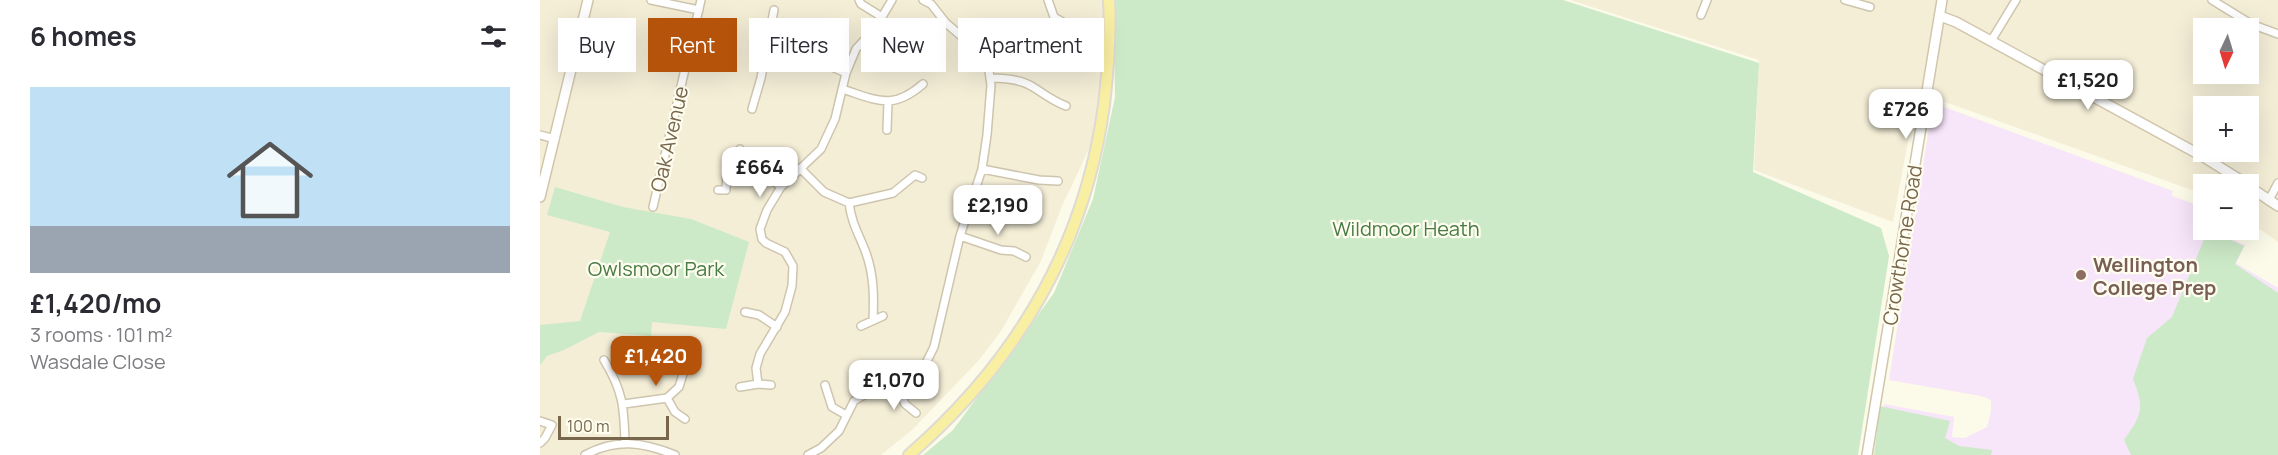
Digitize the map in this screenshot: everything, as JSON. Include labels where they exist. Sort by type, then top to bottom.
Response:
[{"type":"main road","points":[[909,455],[965,401],[1006,352],[1032,313],[1064,250],[1078,213],[1098,141],[1108,69],[1109,0]]},
{"type":"street","points":[[540,196],[588,0]]},
{"type":"street","points":[[651,0],[699,10]]},
{"type":"street","name":"Oak Avenue","points":[[653,207],[701,0]]},
{"type":"street","points":[[859,0],[861,4],[882,17]]},
{"type":"street","points":[[758,384],[756,368],[760,354],[777,327],[787,303],[793,266],[785,252],[762,239],[760,229],[767,210],[781,187],[821,149],[835,119],[846,73],[856,49],[876,27],[892,0]]},
{"type":"street","points":[[808,455],[821,448],[839,431],[855,401],[869,392],[898,389],[910,381],[925,365],[934,347],[960,236],[982,169],[991,78],[988,64],[982,54],[946,23],[932,2],[923,0]]},
{"type":"street","points":[[1048,0],[1056,18]]},
{"type":"street","points":[[1701,15],[1707,0]]},
{"type":"street","points":[[1847,0],[1870,8]]},
{"type":"street","name":"Crowthorne Road","points":[[1867,455],[1942,0]]},
{"type":"street","points":[[1991,41],[2016,0]]},
{"type":"street","points":[[2212,0],[2251,24],[2278,34]]},
{"type":"street","points":[[773,18],[774,10]]},
{"type":"street","points":[[1940,16],[1956,22],[2193,149]]},
{"type":"street","points":[[752,109],[762,72]]},
{"type":"street","points":[[991,78],[1008,78],[1032,86],[1046,98],[1066,106]]},
{"type":"street","points":[[842,89],[880,101],[888,101],[909,95],[923,84]]},
{"type":"street","points":[[887,130],[888,101]]},
{"type":"street","points":[[540,135],[555,139]]},
{"type":"street","points":[[718,190],[726,190],[727,171],[740,158],[740,149]]},
{"type":"street","points":[[740,158],[781,187]]},
{"type":"street","points":[[2215,162],[2232,174]]},
{"type":"street","points":[[800,168],[824,192],[849,203],[893,193],[915,175],[922,178]]},
{"type":"street","points":[[982,169],[1019,177],[1059,181]]},
{"type":"street","points":[[2269,200],[2278,183]]},
{"type":"street","points":[[2259,193],[2278,206]]},
{"type":"street","points":[[849,203],[852,222],[867,254],[875,289],[873,320]]},
{"type":"street","points":[[960,236],[1001,250],[1014,251],[1026,257]]},
{"type":"street","points":[[745,312],[759,315],[777,327]]},
{"type":"street","points":[[861,326],[883,315]]},
{"type":"street","points":[[604,360],[615,378],[624,405],[625,442]]},
{"type":"street","points":[[624,405],[667,398],[679,387],[686,364]]},
{"type":"street","points":[[740,387],[758,384],[771,385]]},
{"type":"street","points":[[825,385],[832,407],[846,416]]},
{"type":"street","points":[[898,389],[905,404],[916,413]]},
{"type":"street","points":[[667,398],[675,412],[685,419]]},
{"type":"street","points":[[540,421],[552,425],[540,443]]},
{"type":"street","points":[[585,455],[606,445],[625,442],[661,449],[675,455]]},
{"type":"shaded area","points":[[540,0],[1107,0],[1104,40],[1104,18],[958,18],[958,72],[1102,72],[1097,132],[1062,206],[1041,261],[1001,331],[979,360],[913,429],[881,455],[540,455]]},
{"type":"shaded area","points":[[1570,0],[2278,0],[2278,242],[2259,229],[2259,174],[2193,174],[2193,190],[1917,92],[1893,222],[1754,170],[1759,60]]},
{"type":"shaded area","name":"Wellington College Prep","points":[[1933,103],[2173,191],[2172,196],[2193,203],[2193,240],[2234,240],[2245,245],[2236,263],[2278,288],[2278,379],[2229,455],[1876,455],[1884,404],[1954,417],[1952,437],[1965,438],[1987,427],[1991,411],[1991,400],[1981,396],[1889,380]]},
{"type":"green space","name":"Wildmoor Heath","points":[[1114,0],[1563,0],[1759,63],[1753,172],[1881,228],[1889,256],[1858,455],[923,455],[953,430],[1054,293],[1093,199],[1115,97]]},
{"type":"green space","name":"Owlsmoor Park","points":[[555,187],[623,207],[691,219],[749,242],[726,329],[652,322],[651,336],[599,332],[547,356],[540,365],[540,325],[580,321],[610,232],[547,215]]},
{"type":"green space","points":[[2204,240],[2230,240],[2244,246],[2235,264],[2278,293],[2278,455],[2131,455],[2124,440],[2135,424],[2140,411],[2139,397],[2133,379],[2147,338],[2172,317]]},
{"type":"green space","points":[[1880,406],[1950,421],[1945,438],[1959,446],[1992,450],[1991,455],[1874,455]]},
{"type":"place","name":"Wellington College Prep","points":[[2081,275]]}]
